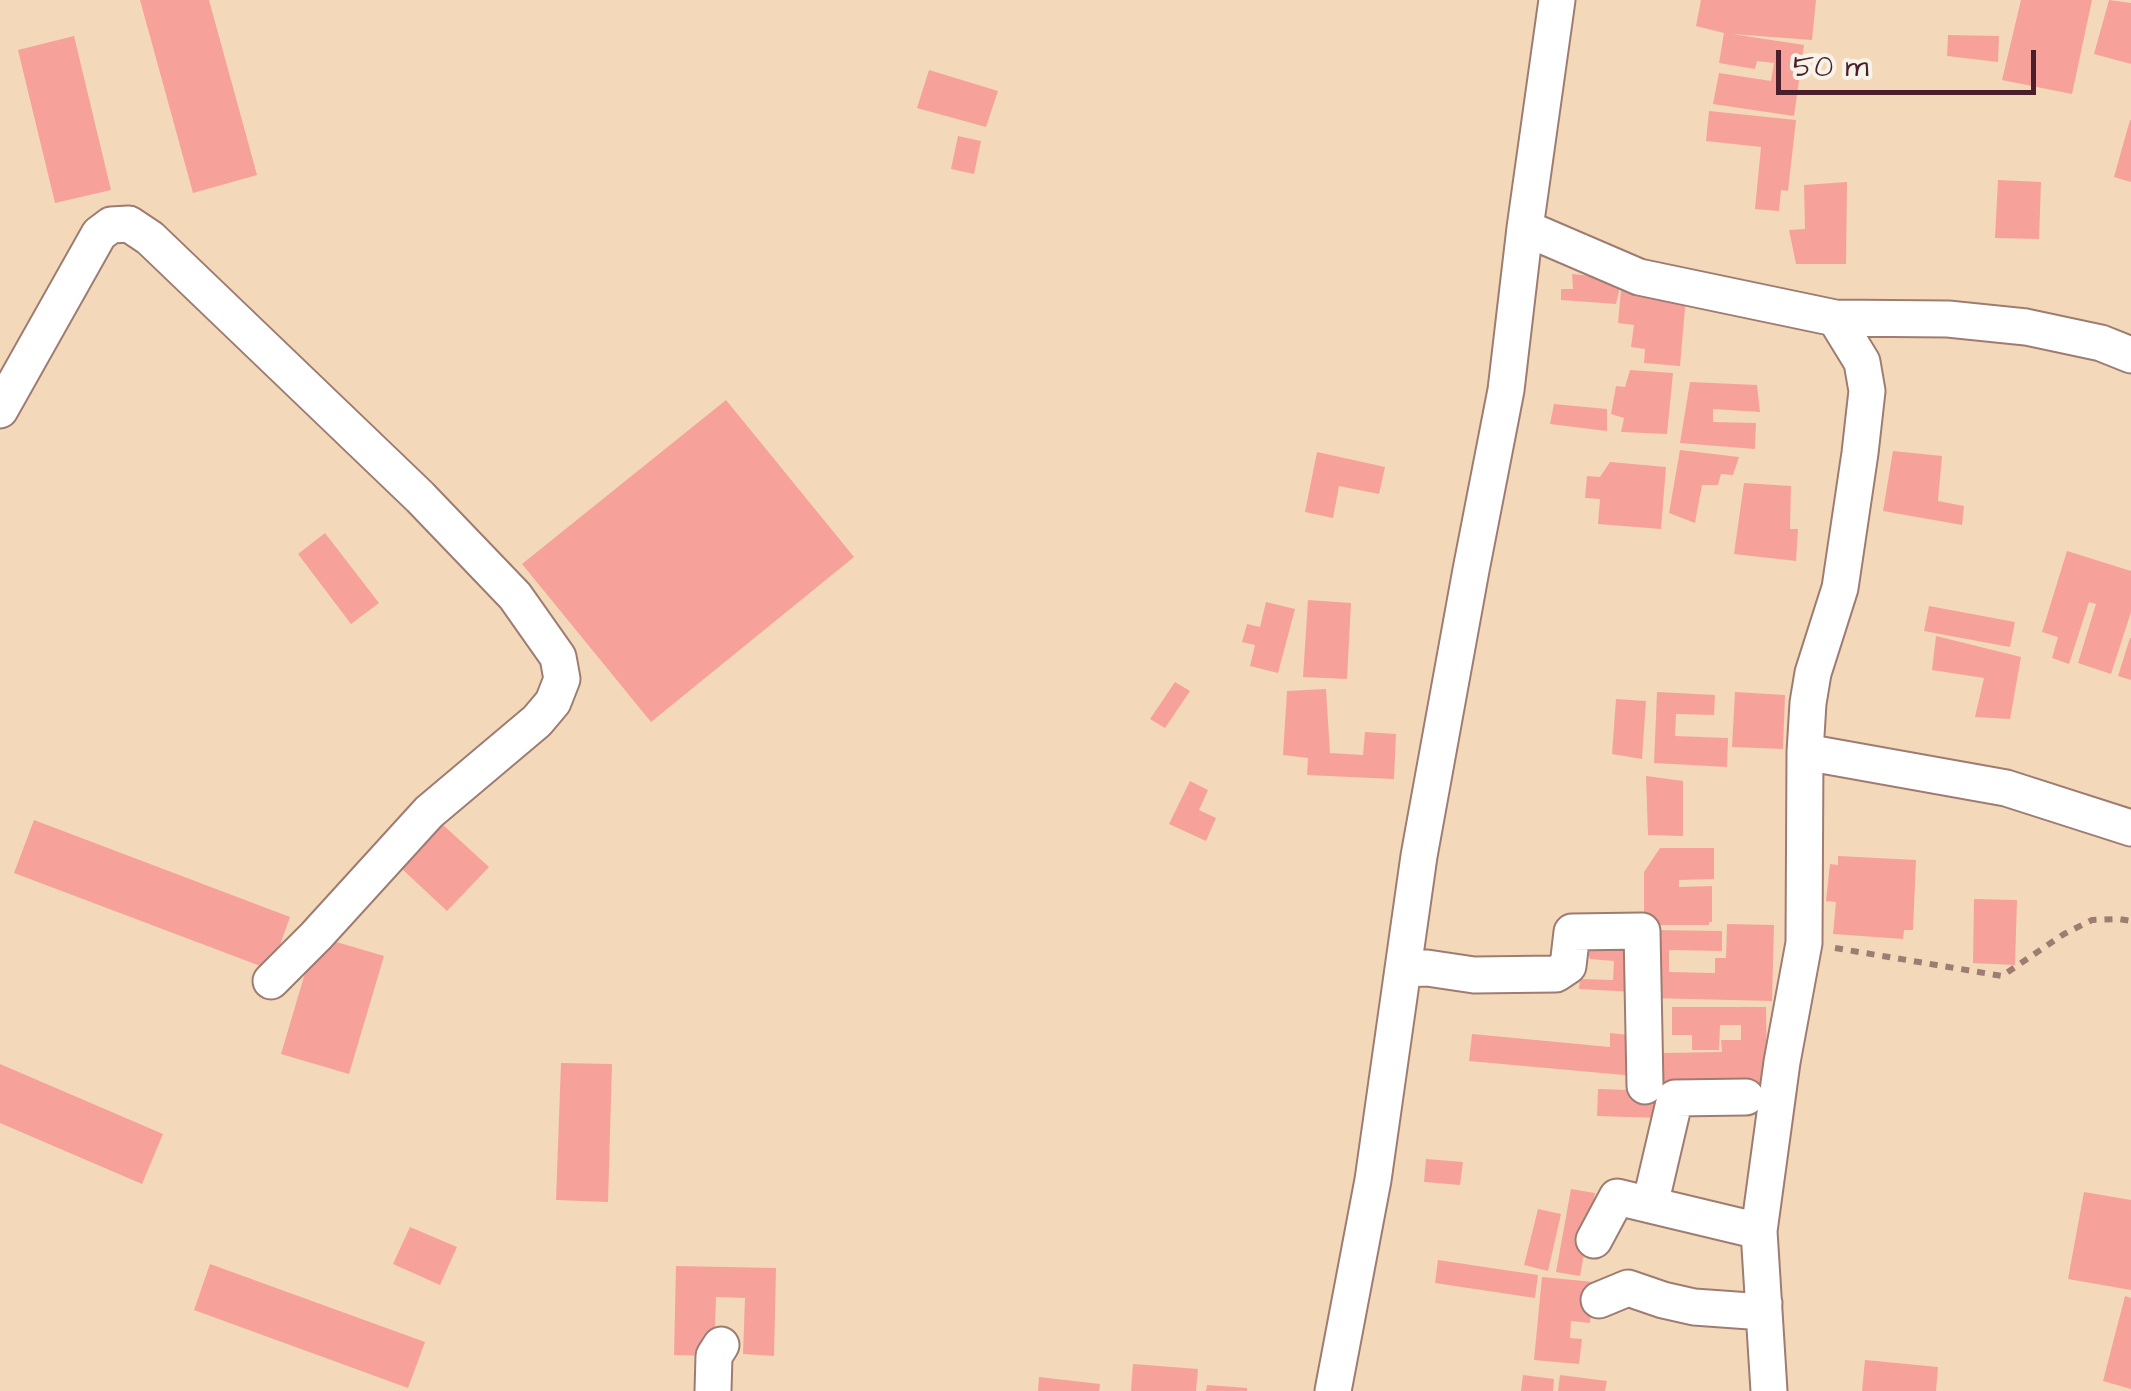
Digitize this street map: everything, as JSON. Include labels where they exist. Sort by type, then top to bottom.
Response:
[{"type":"street","points":[[1333,1391],[1374,1180],[1419,856],[1506,390],[1557,0]]},
{"type":"street","points":[[0,410],[98,234],[110,225],[129,224],[150,238],[420,497],[514,596],[558,657],[562,679],[553,702],[537,722],[429,812],[272,981]]},
{"type":"street","points":[[1525,228],[1638,276],[1835,318],[1948,319],[2026,327],[2101,343],[2131,355]]},
{"type":"street","points":[[1769,1391],[1759,1230],[1782,1062],[1804,942],[1808,703],[1813,673],[1840,588],[1866,391],[1862,362],[1835,318]]},
{"type":"street","points":[[1805,752],[2006,788],[2131,828]]},
{"type":"street","points":[[1404,969],[1474,975],[1556,974],[1568,966],[1572,932],[1642,931],[1645,1086]]},
{"type":"street","points":[[1650,1205],[1675,1098],[1746,1097]]},
{"type":"street","points":[[1594,1240],[1617,1197],[1759,1230]]},
{"type":"street","points":[[1599,1300],[1628,1288],[1663,1300],[1708,1308],[1750,1310],[1764,1303]]},
{"type":"street","points":[[712,1391],[714,1356],[721,1345]]},
{"type":"path","points":[[1804,942],[2002,976],[2092,920],[2131,921]]},
{"type":"building","points":[[140,0],[209,0],[257,175],[193,193]]},
{"type":"building","points":[[1701,0],[1816,0],[1812,40],[1732,34],[1804,45],[1794,116],[1713,104],[1719,73],[1771,81],[1774,63],[1757,61],[1755,69],[1719,63],[1724,33],[1696,26]]},
{"type":"building","points":[[2021,0],[2092,0],[2072,94],[2002,80]]},
{"type":"building","points":[[2109,0],[2131,3],[2131,64],[2094,54]]},
{"type":"building","points":[[1948,35],[1999,36],[1998,62],[1947,56]]},
{"type":"building","points":[[74,36],[111,190],[55,203],[18,50]]},
{"type":"building","points":[[929,70],[998,91],[986,127],[917,108]]},
{"type":"building","points":[[1709,111],[1796,120],[1788,191],[1781,190],[1779,211],[1755,209],[1761,147],[1706,141]]},
{"type":"building","points":[[2131,120],[2131,182],[2114,177]]},
{"type":"building","points":[[958,136],[981,141],[974,174],[951,169]]},
{"type":"building","points":[[1998,180],[2041,182],[2039,239],[1995,238]]},
{"type":"building","points":[[1847,182],[1846,264],[1796,264],[1789,230],[1805,229],[1804,185]]},
{"type":"building","points":[[1572,274],[1622,279],[1616,304],[1561,300],[1561,289],[1573,289]]},
{"type":"building","points":[[1622,279],[1687,285],[1680,366],[1644,363],[1645,349],[1631,347],[1634,325],[1618,323]]},
{"type":"building","points":[[1630,370],[1673,373],[1667,434],[1621,432],[1624,418],[1611,414],[1616,386],[1625,387]]},
{"type":"building","points":[[1690,382],[1757,385],[1760,412],[1713,409],[1713,422],[1756,423],[1755,449],[1680,443]]},
{"type":"building","points":[[726,400],[854,557],[651,722],[522,564]]},
{"type":"building","points":[[1554,404],[1607,409],[1607,431],[1550,424]]},
{"type":"building","points":[[1680,450],[1739,457],[1733,475],[1721,474],[1718,485],[1702,485],[1695,523],[1669,513]]},
{"type":"building","points":[[1893,451],[1942,456],[1938,501],[1964,506],[1962,525],[1883,511]]},
{"type":"building","points":[[1317,452],[1385,467],[1379,494],[1339,486],[1333,518],[1305,512]]},
{"type":"building","points":[[1610,462],[1666,467],[1661,529],[1598,524],[1600,499],[1585,498],[1587,476],[1600,477]]},
{"type":"building","points":[[1744,483],[1791,486],[1790,529],[1798,529],[1796,561],[1734,554]]},
{"type":"building","points":[[325,533],[379,603],[351,624],[298,554]]},
{"type":"building","points":[[2067,551],[2131,571],[2131,612],[2111,674],[2078,663],[2096,604],[2089,602],[2069,664],[2052,658],[2058,637],[2042,632]]},
{"type":"building","points":[[1308,600],[1351,603],[1347,679],[1303,677]]},
{"type":"building","points":[[1266,602],[1295,609],[1278,673],[1250,666],[1255,645],[1242,642],[1247,624],[1260,627]]},
{"type":"building","points":[[1929,606],[2015,622],[2010,647],[1924,631]]},
{"type":"building","points":[[1936,636],[2021,657],[2010,719],[1975,717],[1984,678],[1932,670]]},
{"type":"building","points":[[2131,638],[2131,680],[2118,676]]},
{"type":"building","points":[[1175,682],[1190,691],[1165,728],[1150,719]]},
{"type":"building","points":[[1326,689],[1330,753],[1363,755],[1365,732],[1396,734],[1394,779],[1307,775],[1308,758],[1283,755],[1287,691]]},
{"type":"building","points":[[1657,692],[1715,695],[1714,715],[1676,714],[1675,736],[1728,738],[1727,767],[1654,763]]},
{"type":"building","points":[[1735,692],[1785,695],[1783,749],[1732,747]]},
{"type":"building","points":[[1616,699],[1646,701],[1642,759],[1612,754]]},
{"type":"building","points":[[1646,776],[1683,781],[1683,836],[1648,835]]},
{"type":"building","points":[[1190,781],[1208,790],[1199,810],[1216,818],[1206,841],[1169,824]]},
{"type":"building","points":[[429,812],[489,867],[447,911],[388,856]]},
{"type":"building","points":[[34,820],[290,917],[271,970],[14,873]]},
{"type":"building","points":[[1660,848],[1714,848],[1714,879],[1679,880],[1679,887],[1712,886],[1709,925],[1644,925],[1644,872]]},
{"type":"building","points":[[1838,856],[1916,860],[1913,930],[1904,930],[1903,939],[1833,934],[1836,902],[1826,901],[1830,864],[1838,865]]},
{"type":"building","points":[[1974,899],[2017,900],[2015,965],[1973,963]]},
{"type":"building","points":[[1727,924],[1774,925],[1772,1001],[1649,998],[1651,930],[1722,931],[1722,951],[1669,950],[1669,972],[1715,973],[1715,958],[1726,958]]},
{"type":"building","points":[[316,936],[384,956],[349,1074],[281,1054]]},
{"type":"building","points":[[1583,938],[1637,942],[1634,992],[1579,989],[1580,979],[1613,980],[1614,961],[1590,959]]},
{"type":"building","points":[[1672,1007],[1766,1007],[1767,1083],[1664,1083],[1664,1053],[1722,1052],[1721,1040],[1741,1040],[1741,1025],[1720,1025],[1719,1050],[1692,1050],[1692,1035],[1672,1035]]},
{"type":"building","points":[[1610,1033],[1639,1036],[1635,1076],[1469,1061],[1472,1034],[1610,1047]]},
{"type":"building","points":[[561,1063],[612,1064],[608,1202],[556,1200]]},
{"type":"building","points":[[0,1064],[163,1134],[142,1184],[0,1123]]},
{"type":"building","points":[[1598,1089],[1661,1091],[1660,1118],[1597,1116]]},
{"type":"building","points":[[1426,1159],[1463,1162],[1460,1185],[1424,1182]]},
{"type":"building","points":[[1571,1189],[1595,1193],[1580,1276],[1556,1272]]},
{"type":"building","points":[[2084,1192],[2131,1200],[2131,1290],[2068,1279]]},
{"type":"building","points":[[1538,1209],[1561,1214],[1548,1271],[1524,1265]]},
{"type":"building","points":[[410,1227],[457,1247],[440,1285],[393,1264]]},
{"type":"building","points":[[1438,1260],[1538,1275],[1535,1298],[1435,1283]]},
{"type":"building","points":[[210,1264],[425,1342],[408,1388],[194,1310]]},
{"type":"building","points":[[676,1266],[776,1268],[774,1356],[743,1354],[745,1298],[716,1297],[714,1356],[674,1355]]},
{"type":"building","points":[[1542,1277],[1594,1282],[1590,1323],[1571,1321],[1570,1338],[1582,1339],[1579,1364],[1534,1360]]},
{"type":"building","points":[[2125,1296],[2131,1298],[2131,1389],[2103,1381]]},
{"type":"building","points":[[1865,1360],[1938,1367],[1936,1391],[1862,1391]]},
{"type":"building","points":[[1133,1364],[1198,1369],[1196,1391],[1131,1391]]},
{"type":"building","points":[[1523,1375],[1554,1379],[1553,1391],[1521,1391]]},
{"type":"building","points":[[1560,1375],[1607,1381],[1605,1391],[1558,1391]]},
{"type":"building","points":[[1039,1377],[1100,1384],[1099,1391],[1038,1391]]},
{"type":"building","points":[[1207,1385],[1247,1388],[1247,1391],[1206,1391]]}]
